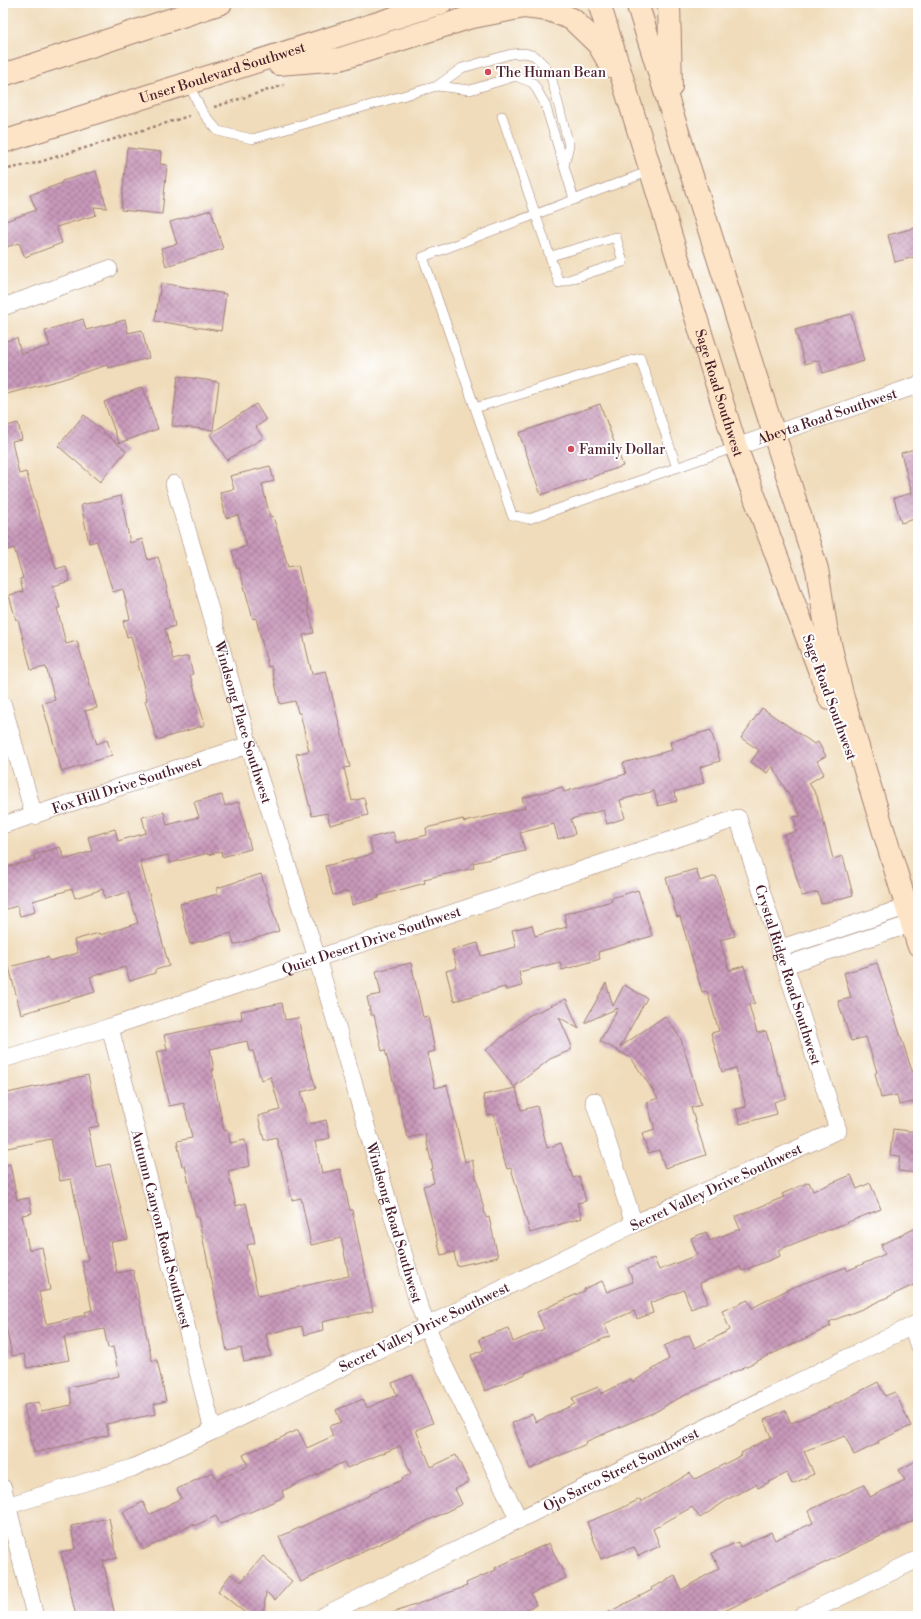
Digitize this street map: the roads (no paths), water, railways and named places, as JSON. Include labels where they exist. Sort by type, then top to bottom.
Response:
[{"type":"street","points":[[3,75],[221,3]]},
{"type":"street","name":"Unser Boulevard Southwest","points":[[3,142],[441,3]]},
{"type":"street","name":"Sage Road Southwest","points":[[599,3],[736,447],[816,656],[853,764],[865,770]]},
{"type":"street","name":"Sage Road Southwest","points":[[636,3],[816,569],[828,634],[843,698],[912,925]]},
{"type":"street","points":[[669,3],[673,116]]},
{"type":"street","points":[[240,67],[340,59],[468,18],[524,7],[549,10],[572,19],[598,44],[624,86]]},
{"type":"street","points":[[3,306],[109,269]]},
{"type":"street","name":"Abeyta Road Southwest","points":[[736,447],[918,385]]},
{"type":"street","name":"Windsong Place Southwest","points":[[174,484],[249,745],[317,958]]},
{"type":"street","points":[[3,705],[34,816]]},
{"type":"street","name":"Fox Hill Drive Southwest","points":[[3,825],[249,745]]},
{"type":"street","name":"Quiet Desert Drive Southwest","points":[[3,1059],[110,1027],[738,818]]},
{"type":"street","name":"Crystal Ridge Road Southwest","points":[[738,818],[781,948],[838,1130]]},
{"type":"street","points":[[781,948],[912,925]]},
{"type":"street","points":[[786,965],[912,925]]},
{"type":"street","name":"Windsong Road Southwest","points":[[317,958],[426,1326],[519,1520]]},
{"type":"street","name":"Autumn Canyon Road Southwest","points":[[110,1027],[213,1431]]},
{"type":"street","points":[[594,1101],[634,1224]]},
{"type":"street","name":"Secret Valley Drive Southwest","points":[[5,1506],[132,1468],[213,1431],[634,1224],[838,1130]]},
{"type":"street","points":[[915,1324],[918,1344]]},
{"type":"street","name":"Ojo Sarco Street Southwest","points":[[323,1616],[915,1324]]},
{"type":"street","points":[[3,1488],[5,1506],[35,1616]]},
{"type":"street","points":[[801,1616],[918,1559]]},
{"type":"lane","points":[[188,83],[203,113],[218,131],[252,139],[437,86],[462,68],[511,54],[525,53],[534,56],[545,66],[552,80],[569,145],[564,166]]},
{"type":"lane","points":[[437,86],[470,90],[516,76],[534,83],[545,104],[574,199]]},
{"type":"lane","points":[[502,116],[559,283],[623,262],[616,237],[551,256]]},
{"type":"lane","points":[[650,171],[423,257],[512,515],[529,519],[736,447]]},
{"type":"lane","points":[[475,408],[640,358],[677,468]]},
{"type":"place","name":"The Human Bean","points":[[488,72]]},
{"type":"place","name":"Family Dollar","points":[[571,449]]}]
